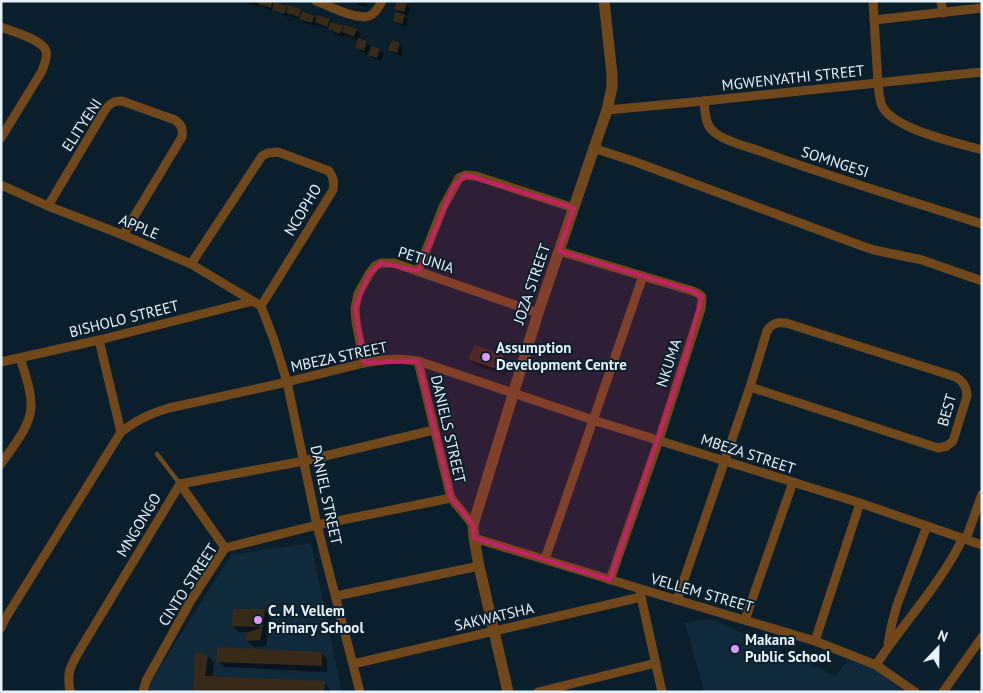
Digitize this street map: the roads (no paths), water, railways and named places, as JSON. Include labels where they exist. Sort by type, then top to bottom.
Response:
[{"type":"street","points":[[316,1],[358,16],[370,16],[375,13],[382,1]]},
{"type":"street","name":"JOZA STREET","points":[[508,692],[479,566],[473,525],[538,313],[607,110],[612,87],[612,74],[604,1]]},
{"type":"street","points":[[872,1],[879,96],[883,108],[889,116],[910,128],[982,150]]},
{"type":"street","points":[[941,1],[943,13]]},
{"type":"street","points":[[874,20],[982,8]]},
{"type":"street","points":[[1,27],[37,41],[45,48],[46,59],[42,70],[1,138]]},
{"type":"street","name":"MGWENYATHI STREET","points":[[607,110],[982,72]]},
{"type":"street","name":"ELITYENI","points":[[48,206],[110,104],[115,101],[122,101],[175,120],[183,129],[182,137],[123,234]]},
{"type":"street","name":"SOMNGESI","points":[[704,101],[710,129],[727,139],[982,224]]},
{"type":"street","points":[[593,148],[642,164],[862,246],[922,260],[982,281]]},
{"type":"street","name":"NCOPHO","points":[[191,264],[262,156],[278,152],[329,171],[333,176],[333,190],[257,304]]},
{"type":"street","points":[[418,271],[443,208],[458,178],[466,175],[476,176],[574,208]]},
{"type":"street","name":"APPLE","points":[[1,185],[48,206],[123,234],[191,264],[257,304]]},
{"type":"street","name":"NKUMA","points":[[559,251],[693,291],[702,297],[701,309],[691,342],[610,580]]},
{"type":"street","name":"PETUNIA","points":[[364,363],[355,308],[358,294],[368,274],[381,263],[394,263],[538,313]]},
{"type":"street","points":[[545,560],[643,276]]},
{"type":"street","name":"BISHOLO STREET","points":[[1,362],[257,304]]},
{"type":"street","name":"DANIEL STREET","points":[[257,304],[274,340],[287,382],[317,525],[354,664],[358,691]]},
{"type":"street","name":"BEST","points":[[677,600],[750,387],[767,331],[771,324],[786,322],[956,377],[964,384],[967,396],[953,441],[947,446],[938,448],[750,387]]},
{"type":"street","points":[[99,340],[121,432]]},
{"type":"street","points":[[1,464],[26,427],[31,413],[32,406],[29,389],[20,358]]},
{"type":"street","name":"MBEZA STREET","points":[[1,628],[3,618],[121,432],[133,423],[152,413],[383,360],[418,361],[593,420],[860,503],[982,545]]},
{"type":"street","name":"DANIELS STREET","points":[[418,361],[451,498],[473,525]]},
{"type":"street","name":"MNGONGO","points":[[70,692],[68,673],[78,653],[180,484],[304,461],[434,430]]},
{"type":"street","points":[[745,620],[793,482]]},
{"type":"street","points":[[180,484],[225,548]]},
{"type":"street","points":[[876,665],[888,646],[942,576],[964,539],[982,494]]},
{"type":"street","name":"CINTO STREET","points":[[142,691],[190,602],[225,548],[317,525],[451,498]]},
{"type":"street","points":[[815,641],[860,503]]},
{"type":"street","points":[[888,646],[897,605],[927,526]]},
{"type":"street","name":"VELLEM STREET","points":[[474,538],[610,580],[640,593],[677,600],[815,641],[876,665],[915,692]]},
{"type":"street","points":[[336,596],[479,566]]},
{"type":"street","points":[[640,593],[662,692]]},
{"type":"street","name":"SAKWATSHA","points":[[354,664],[494,631],[640,593]]},
{"type":"street","points":[[943,692],[982,637]]},
{"type":"street","points":[[538,692],[656,663]]},
{"type":"lane","points":[[157,454],[180,484]]},
{"type":"place","name":"Assumption Development Centre","points":[[486,357]]},
{"type":"place","name":"C. M. Vellem Primary School","points":[[258,620]]},
{"type":"place","name":"Makana Public School","points":[[735,649]]}]
